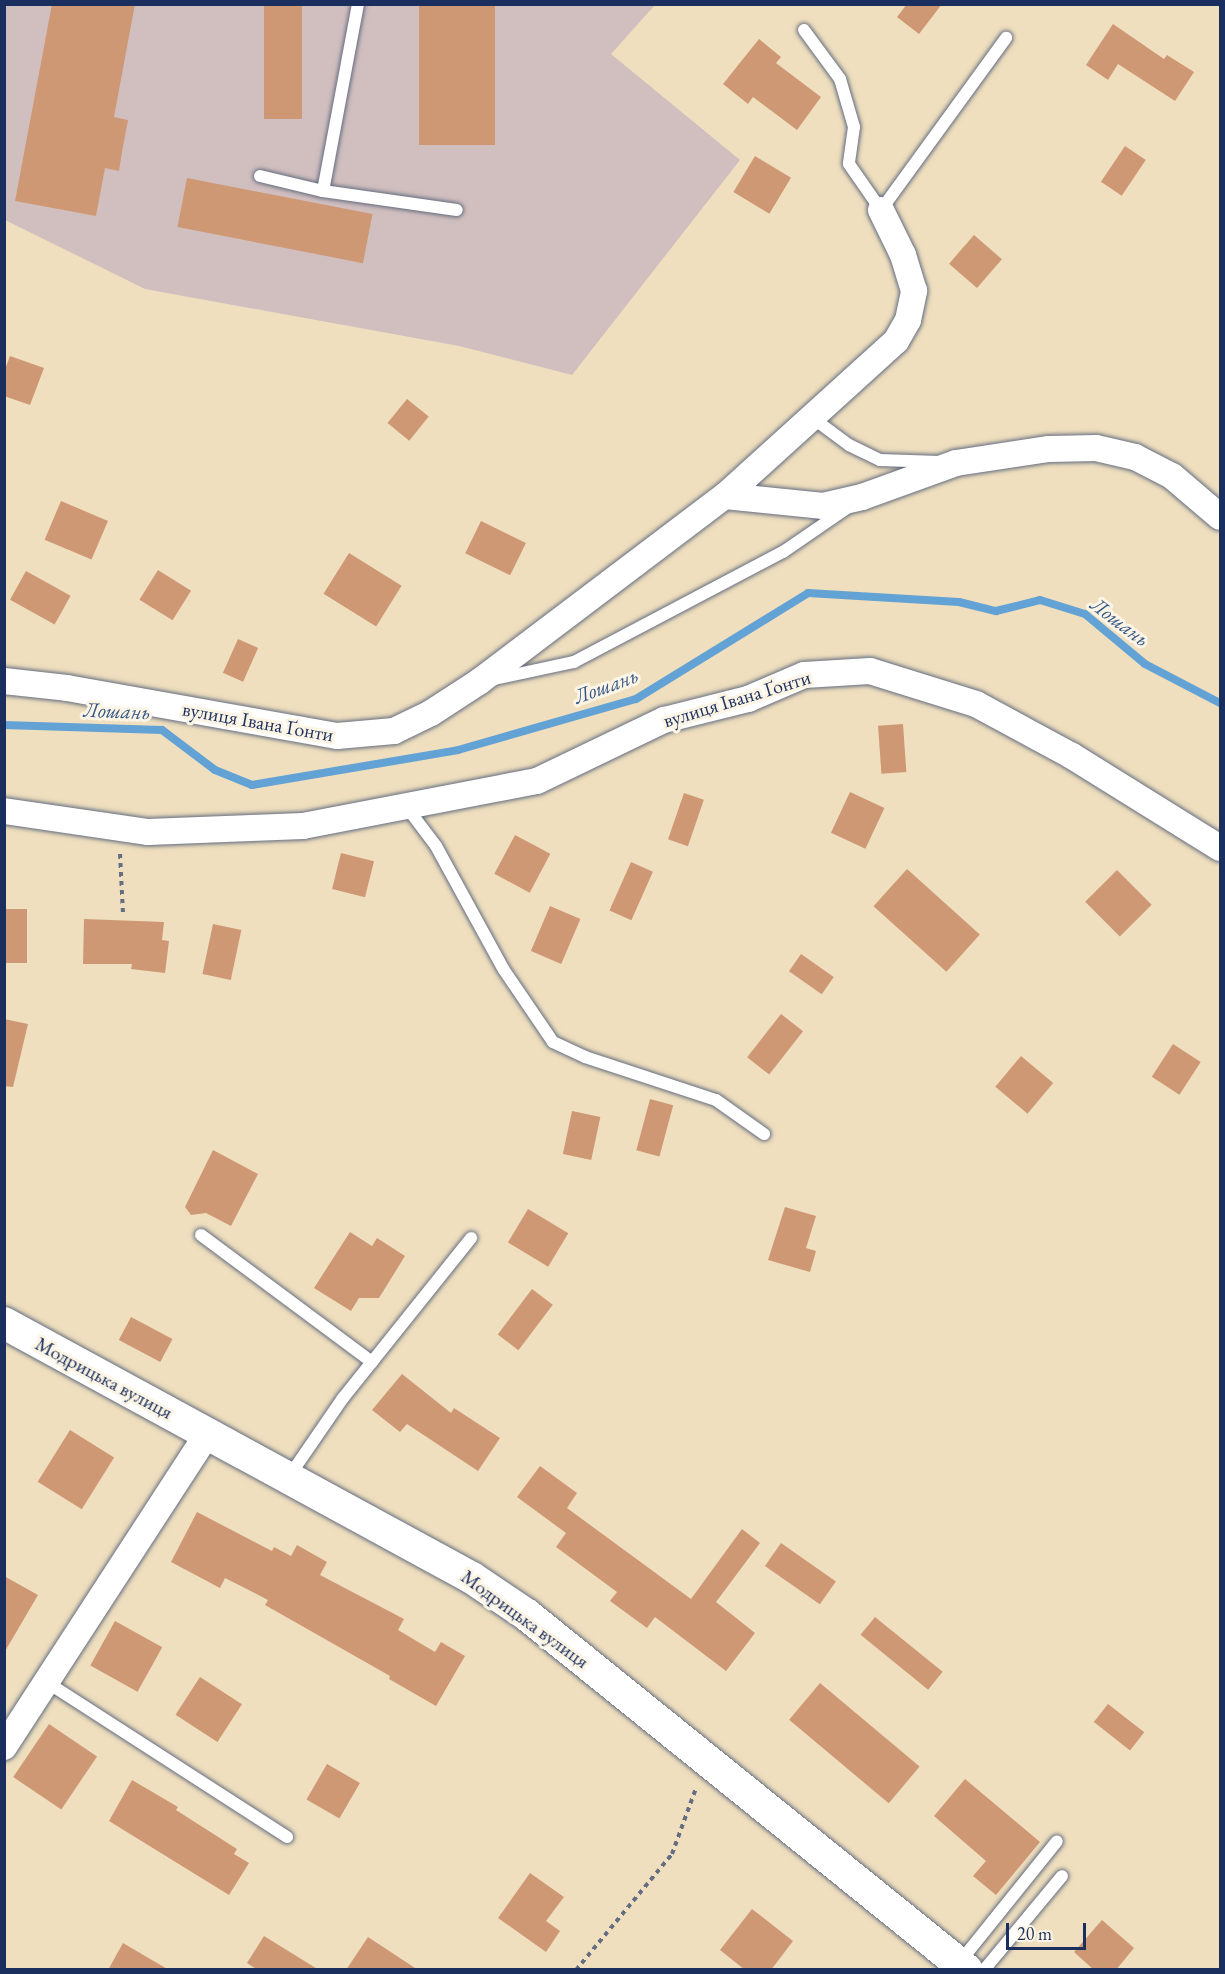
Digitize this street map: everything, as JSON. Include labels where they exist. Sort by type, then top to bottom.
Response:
[{"type":"street","name":"вулиця Івана Ґонти","points":[[4,681],[67,688],[337,736],[394,731],[431,713],[480,681],[725,496],[814,419],[896,341],[908,320],[914,291],[903,255],[881,210]]},
{"type":"street","points":[[725,496],[823,506],[862,497],[956,463],[1049,449],[1096,448],[1135,457],[1172,476],[1221,517]]},
{"type":"street","name":"вулиця Івана Ґонти","points":[[4,811],[148,832],[303,826],[405,804],[537,781],[664,720],[748,699],[804,675],[870,670],[976,705],[1072,756],[1221,848]]},
{"type":"street","name":"Модрицька вулиця","points":[[4,1323],[472,1578],[527,1616],[970,1967]]},
{"type":"street","points":[[4,1747],[208,1433]]},
{"type":"lane","points":[[322,191],[358,4]]},
{"type":"lane","points":[[804,30],[840,79],[854,127],[849,164],[881,210],[1006,38]]},
{"type":"lane","points":[[260,176],[322,191],[457,210]]},
{"type":"lane","points":[[814,419],[849,445],[880,460],[956,463]]},
{"type":"lane","points":[[480,681],[574,662],[783,552],[862,497]]},
{"type":"lane","points":[[405,804],[436,846],[504,970],[554,1042],[585,1057],[716,1100],[764,1134]]},
{"type":"lane","points":[[201,1234],[372,1362]]},
{"type":"lane","points":[[287,1479],[372,1362],[471,1238]]},
{"type":"lane","points":[[45,1681],[287,1837]]},
{"type":"lane","points":[[970,1967],[1058,1841]]},
{"type":"lane","points":[[970,1967],[1062,1876]]},
{"type":"path","points":[[119,828],[123,913]]},
{"type":"path","points":[[576,1970],[672,1854],[706,1760]]},
{"type":"shaded area","points":[[4,5],[655,5],[611,54],[740,160],[572,375],[459,346],[145,289],[5,220]]},
{"type":"building","points":[[52,4],[135,4],[114,117],[128,120],[119,171],[105,168],[96,216],[15,201]]},
{"type":"building","points":[[264,4],[302,4],[302,119],[264,119]]},
{"type":"building","points":[[419,4],[495,4],[495,145],[419,145]]},
{"type":"building","points":[[907,4],[942,4],[919,34],[897,17]]},
{"type":"building","points":[[1113,24],[1164,59],[1167,55],[1194,72],[1175,101],[1118,64],[1108,80],[1086,65]]},
{"type":"building","points":[[759,39],[781,57],[776,63],[821,97],[797,130],[753,97],[748,104],[723,84]]},
{"type":"building","points":[[1125,146],[1146,160],[1122,196],[1101,182]]},
{"type":"building","points":[[755,156],[791,178],[769,214],[733,192]]},
{"type":"building","points":[[187,178],[373,214],[363,263],[177,227]]},
{"type":"building","points":[[974,235],[1002,259],[977,288],[949,264]]},
{"type":"building","points":[[10,356],[44,368],[30,405],[4,396],[4,372]]},
{"type":"building","points":[[407,399],[429,417],[409,441],[387,423]]},
{"type":"building","points":[[61,501],[108,521],[92,560],[45,540]]},
{"type":"building","points":[[481,521],[526,543],[510,575],[465,553]]},
{"type":"building","points":[[349,553],[402,586],[376,627],[324,594]]},
{"type":"building","points":[[158,570],[191,591],[173,620],[139,600]]},
{"type":"building","points":[[26,571],[71,596],[55,625],[10,600]]},
{"type":"building","points":[[238,639],[258,648],[243,682],[223,673]]},
{"type":"building","points":[[903,724],[906,772],[881,774],[878,726]]},
{"type":"building","points":[[850,792],[884,808],[865,849],[831,833]]},
{"type":"building","points":[[684,793],[704,800],[688,846],[668,839]]},
{"type":"building","points":[[515,835],[550,854],[530,893],[494,874]]},
{"type":"building","points":[[341,853],[374,861],[365,897],[332,889]]},
{"type":"building","points":[[631,862],[653,872],[631,920],[609,910]]},
{"type":"building","points":[[907,869],[980,935],[946,972],[874,906]]},
{"type":"building","points":[[1117,870],[1152,905],[1120,936],[1085,902]]},
{"type":"building","points":[[550,906],[580,919],[561,964],[531,951]]},
{"type":"building","points":[[4,909],[27,909],[27,963],[4,963]]},
{"type":"building","points":[[84,919],[164,922],[162,940],[169,941],[165,973],[131,969],[132,964],[83,964]]},
{"type":"building","points":[[213,924],[241,930],[231,980],[202,974]]},
{"type":"building","points":[[801,954],[834,977],[822,994],[789,971]]},
{"type":"building","points":[[781,1014],[803,1031],[769,1075],[747,1057]]},
{"type":"building","points":[[4,1019],[28,1024],[13,1087],[4,1086]]},
{"type":"building","points":[[1173,1044],[1201,1062],[1179,1095],[1152,1077]]},
{"type":"building","points":[[1021,1056],[1053,1083],[1027,1114],[995,1087]]},
{"type":"building","points":[[650,1099],[673,1105],[659,1156],[636,1150]]},
{"type":"building","points":[[572,1111],[600,1117],[591,1160],[563,1154]]},
{"type":"building","points":[[213,1150],[258,1174],[231,1226],[206,1213],[191,1215],[185,1207]]},
{"type":"building","points":[[785,1207],[816,1216],[806,1248],[816,1251],[810,1272],[768,1260]]},
{"type":"building","points":[[528,1209],[568,1233],[548,1267],[508,1242]]},
{"type":"building","points":[[350,1232],[372,1246],[377,1238],[405,1256],[379,1298],[359,1298],[351,1311],[314,1288]]},
{"type":"building","points":[[532,1289],[553,1305],[518,1350],[498,1335]]},
{"type":"building","points":[[131,1317],[172,1339],[160,1362],[119,1340]]},
{"type":"building","points":[[402,1374],[451,1413],[454,1408],[500,1438],[478,1471],[407,1424],[400,1432],[372,1410]]},
{"type":"building","points":[[70,1430],[114,1458],[82,1509],[38,1482]]},
{"type":"building","points":[[540,1466],[577,1493],[567,1508],[691,1599],[742,1529],[760,1543],[716,1602],[755,1633],[726,1671],[655,1617],[647,1628],[610,1601],[617,1592],[556,1547],[566,1533],[517,1497]]},
{"type":"building","points":[[197,1512],[272,1551],[274,1547],[291,1556],[297,1545],[327,1562],[320,1575],[404,1619],[398,1630],[435,1652],[441,1642],[465,1656],[436,1706],[389,1679],[390,1676],[265,1605],[268,1600],[225,1578],[220,1588],[171,1562]]},
{"type":"building","points":[[781,1543],[836,1581],[820,1604],[765,1566]]},
{"type":"building","points":[[4,1576],[38,1595],[4,1653]]},
{"type":"building","points":[[875,1617],[943,1672],[928,1690],[861,1635]]},
{"type":"building","points":[[115,1621],[162,1647],[138,1692],[90,1666]]},
{"type":"building","points":[[200,1677],[242,1704],[217,1742],[175,1715]]},
{"type":"building","points":[[820,1683],[920,1767],[889,1803],[789,1720]]},
{"type":"building","points":[[1108,1704],[1144,1732],[1130,1750],[1094,1722]]},
{"type":"building","points":[[49,1724],[97,1756],[61,1809],[13,1777]]},
{"type":"building","points":[[327,1764],[360,1783],[339,1819],[306,1800]]},
{"type":"building","points":[[965,1779],[1040,1842],[996,1895],[973,1876],[986,1861],[934,1816]]},
{"type":"building","points":[[132,1780],[178,1807],[176,1810],[237,1849],[234,1854],[249,1863],[229,1895],[109,1821]]},
{"type":"building","points":[[530,1873],[564,1897],[546,1921],[560,1931],[546,1952],[498,1918]]},
{"type":"building","points":[[752,1909],[793,1941],[771,1970],[745,1970],[720,1950]]},
{"type":"building","points":[[1102,1920],[1134,1948],[1116,1970],[1094,1970],[1074,1952]]},
{"type":"building","points":[[264,1936],[319,1970],[258,1970],[247,1963]]},
{"type":"building","points":[[368,1937],[418,1970],[346,1970]]},
{"type":"building","points":[[123,1943],[169,1970],[108,1970]]},
{"type":"waterway","name":"Лошань","points":[[4,725],[162,730],[215,770],[252,785],[458,750],[636,699],[808,593],[959,602],[996,611],[1040,600],[1085,614],[1145,664],[1220,703]]}]
